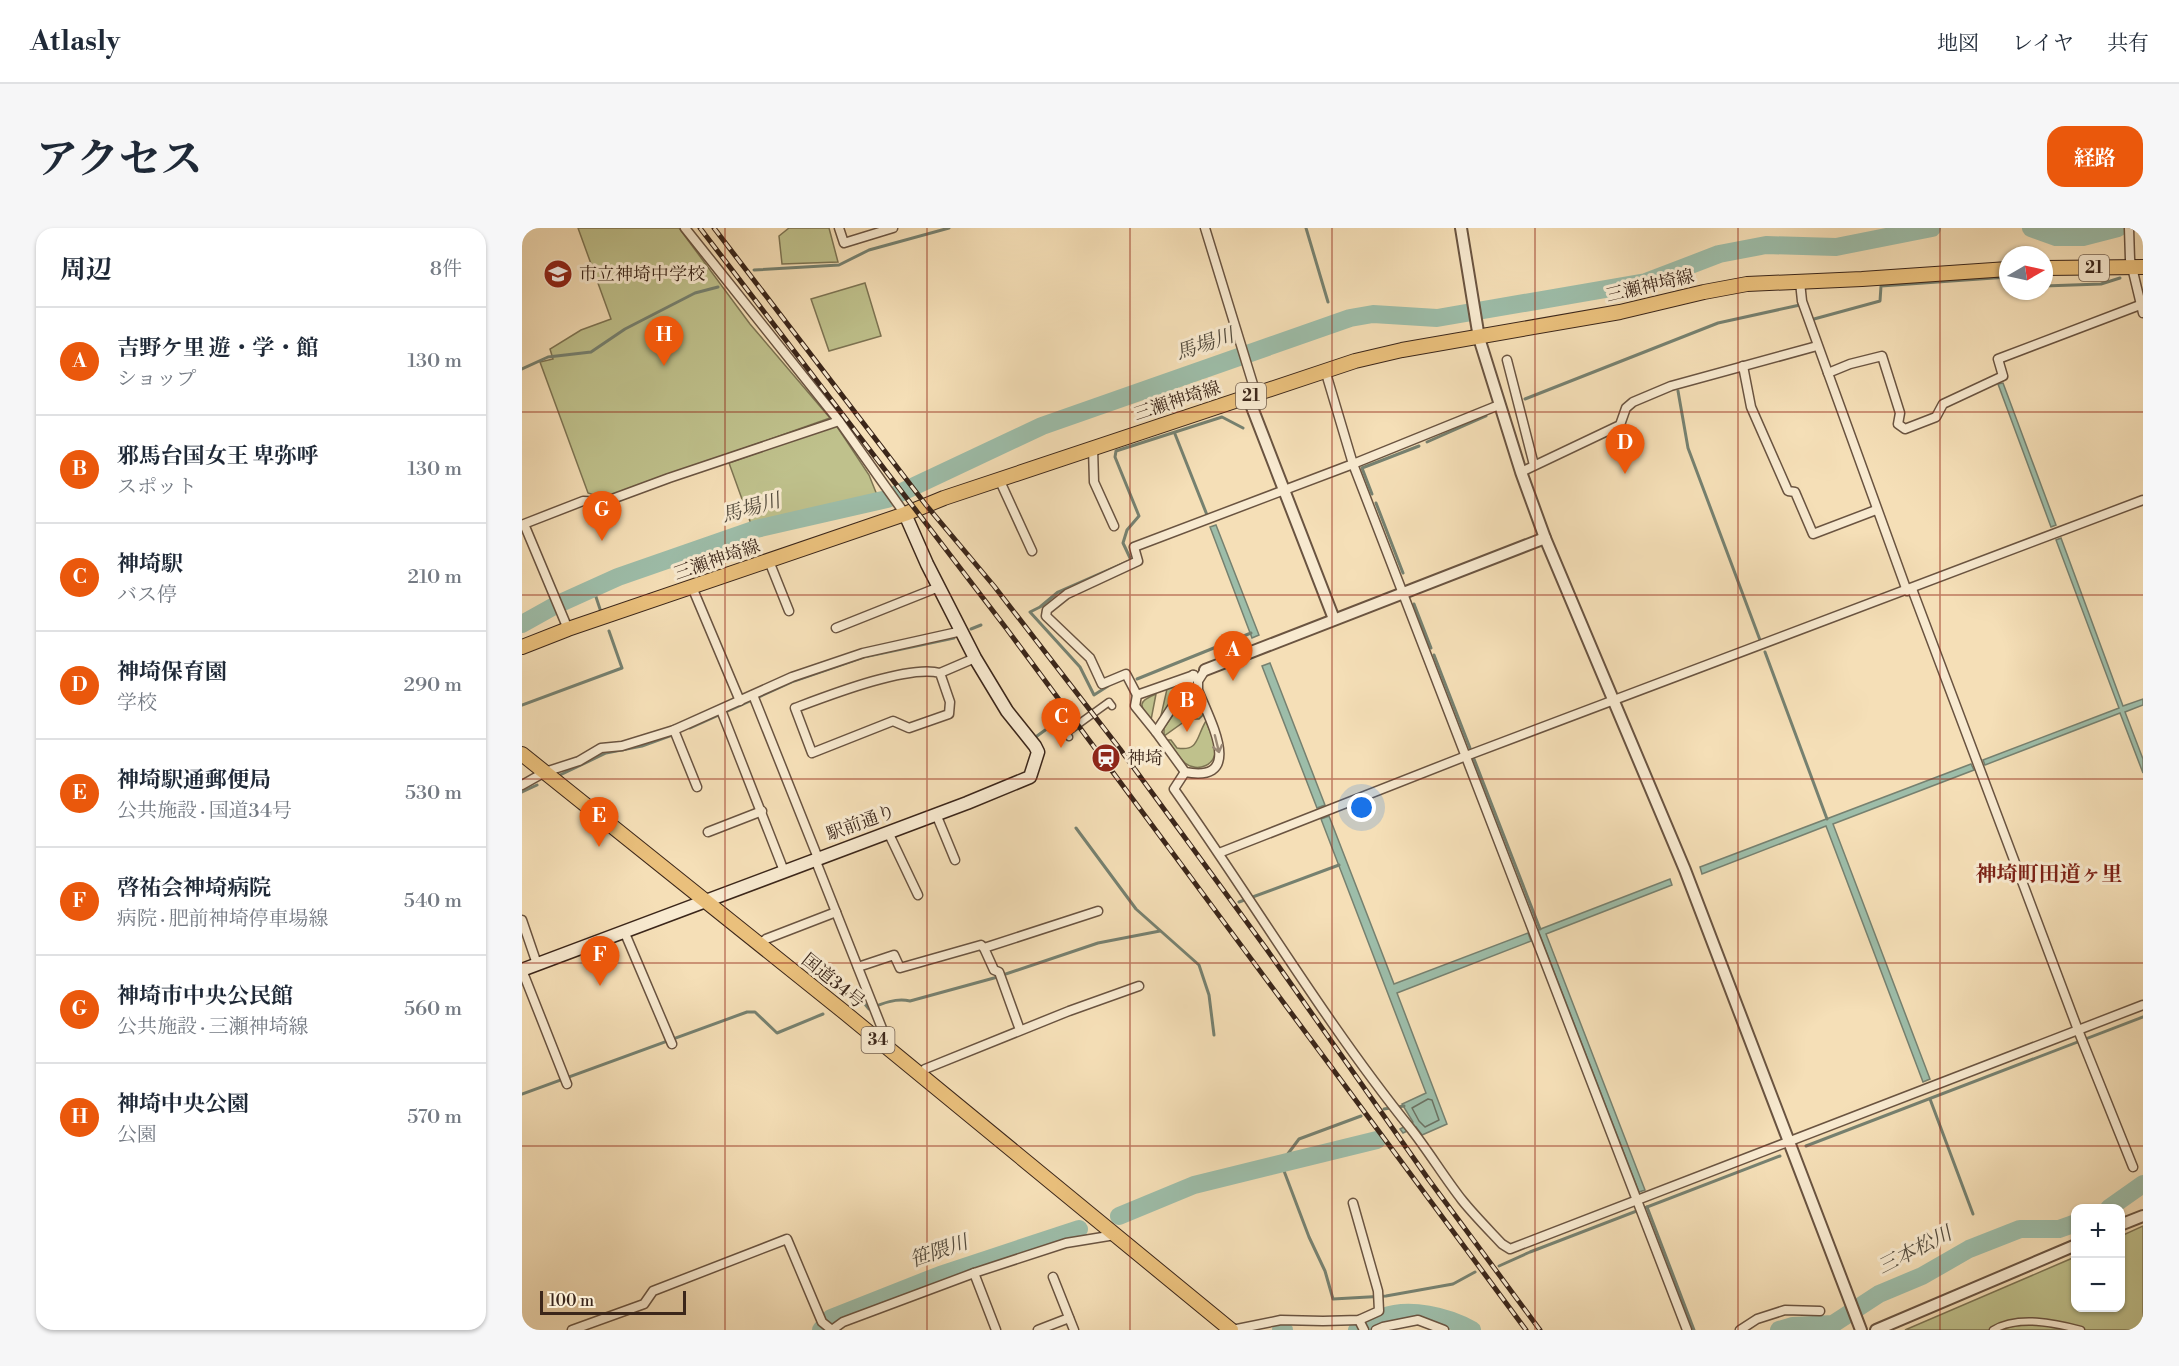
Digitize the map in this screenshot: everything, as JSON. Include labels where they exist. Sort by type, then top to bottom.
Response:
[{"type":"main road","name":"21","points":[[2053,268],[2138,267]]},
{"type":"main road","name":"三瀬神埼線","points":[[522,647],[568,629],[769,561],[902,509],[926,504],[1325,369],[1478,331],[1620,312],[1747,284],[1999,269]]},
{"type":"main road","points":[[902,509],[975,658]]},
{"type":"main road","name":"駅前通り","points":[[522,970],[1030,777],[1038,752],[1007,711],[975,658]]},
{"type":"main road","name":"国道34号","points":[[522,754],[885,1046],[1232,1330]]},
{"type":"street","points":[[685,228],[839,421],[902,509]]},
{"type":"street","points":[[839,228],[844,243],[893,228]]},
{"type":"street","points":[[1205,228],[1247,364],[1252,395],[1284,490],[1334,618]]},
{"type":"street","points":[[1461,228],[1478,331],[1521,472],[1545,538],[1685,870],[1789,1141],[1852,1296],[1860,1327]]},
{"type":"street","points":[[1828,373],[1850,364],[1882,356],[1900,413],[1898,424],[1905,429],[1936,417],[1943,404],[2003,376],[1998,359],[2142,309],[2138,267],[2130,259],[2129,228]]},
{"type":"street","points":[[1800,282],[1802,301],[1876,510],[2133,1167]]},
{"type":"street","points":[[1521,472],[1620,425],[1626,408],[1633,402],[1671,386],[1817,346]]},
{"type":"street","points":[[1507,360],[1534,465]]},
{"type":"street","points":[[1743,366],[1751,408],[1788,491],[1795,492],[1813,534],[1876,510]]},
{"type":"street","points":[[1325,369],[1353,464],[1687,1330]]},
{"type":"street","points":[[1205,670],[1198,681],[1198,690],[1220,746],[1220,761],[1213,770],[1198,774],[1185,772],[1135,706],[1137,695],[1126,674],[1102,684],[1090,658],[1046,616],[1047,610],[1067,594],[1138,561],[1134,547],[1353,464],[1499,405]]},
{"type":"street","points":[[568,629],[523,524],[583,501],[604,502],[839,421]]},
{"type":"street","points":[[1093,448],[1094,482],[1114,526]]},
{"type":"street","points":[[999,479],[1032,551]]},
{"type":"street","points":[[1219,853],[1466,756],[2143,500]]},
{"type":"street","points":[[1137,695],[1545,538]]},
{"type":"street","points":[[769,561],[789,611]]},
{"type":"street","points":[[692,587],[740,701]]},
{"type":"street","points":[[836,628],[939,587]]},
{"type":"street","points":[[522,785],[545,772],[579,761],[602,748],[622,746],[676,733],[723,713],[740,701],[754,699],[792,677],[863,653],[962,631]]},
{"type":"street","points":[[940,673],[950,702],[949,714],[909,728],[893,721],[812,753],[795,708],[843,690],[910,673],[932,670],[940,673],[975,658]]},
{"type":"street","points":[[1156,732],[1193,675]]},
{"type":"street","points":[[754,699],[876,1012],[885,1036],[885,1046]]},
{"type":"street","points":[[1069,737],[1066,733],[1109,702],[1112,706]]},
{"type":"street","points":[[723,713],[784,871]]},
{"type":"street","points":[[676,733],[697,787]]},
{"type":"street","points":[[1185,772],[1174,789],[1335,1029],[1462,1200],[1502,1244],[1510,1248],[1640,1206],[1789,1141],[2081,1037],[2143,1005]]},
{"type":"street","points":[[708,832],[762,812]]},
{"type":"street","points":[[936,814],[955,860]]},
{"type":"street","points":[[888,832],[918,895]]},
{"type":"street","points":[[984,948],[1098,911]]},
{"type":"street","points":[[760,945],[766,939],[836,912]]},
{"type":"street","points":[[522,920],[537,964]]},
{"type":"street","points":[[624,931],[672,1044]]},
{"type":"street","points":[[858,967],[894,955],[900,968],[981,945],[994,970],[1001,975],[1020,1030]]},
{"type":"street","points":[[522,970],[567,1084]]},
{"type":"street","points":[[919,1074],[925,1069],[1020,1030],[1139,986]]},
{"type":"street","points":[[1232,1330],[1281,1320],[1359,1320],[1379,1311],[1378,1291],[1353,1203]]},
{"type":"street","points":[[2125,1224],[2143,1216]]},
{"type":"street","points":[[576,1329],[644,1304],[653,1291],[788,1239],[822,1322],[832,1330],[843,1322],[974,1273],[1066,1243],[1115,1235]]},
{"type":"street","points":[[1876,1330],[2071,1247]]},
{"type":"street","points":[[974,1273],[996,1330]]},
{"type":"street","points":[[1053,1277],[1074,1330]]},
{"type":"street","points":[[1740,1330],[1757,1319],[1785,1310],[1820,1311]]},
{"type":"street","points":[[1038,1330],[1069,1318]]},
{"type":"street","points":[[1359,1320],[1364,1330]]},
{"type":"street","points":[[1376,1330],[1418,1320],[1444,1330]]},
{"type":"street","points":[[1993,1330],[2000,1326],[2040,1320],[2081,1330]]},
{"type":"green space","points":[[578,228],[679,228],[750,324],[830,418],[603,498],[588,493],[540,362],[553,359],[550,349],[581,330],[611,319]]},
{"type":"green space","points":[[789,228],[829,228],[838,262],[782,264],[779,236]]},
{"type":"green space","points":[[865,283],[881,336],[829,351],[811,299]]},
{"type":"green space","points":[[836,425],[869,475],[877,495],[751,524],[729,463]]},
{"type":"green space","points":[[1186,681],[1160,720],[1167,689]]},
{"type":"green space","points":[[1191,692],[1203,715],[1199,719],[1188,719],[1164,736],[1164,728],[1188,693]]},
{"type":"green space","points":[[1156,694],[1151,720],[1142,705],[1145,699]]},
{"type":"green space","points":[[1206,721],[1214,742],[1215,755],[1205,766],[1190,766],[1182,761],[1167,740],[1171,740],[1177,748],[1189,748],[1196,742]]},
{"type":"green space","points":[[2143,1226],[2143,1330],[1905,1330],[2071,1259],[2071,1312],[2125,1312],[2125,1234]]},
{"type":"water","points":[[2003,383],[2056,525],[2051,527],[1998,384]]},
{"type":"water","points":[[1216,525],[1259,635],[1252,638],[1210,527]]},
{"type":"water","points":[[2061,538],[2123,706],[2143,699],[2143,705],[2125,712],[2143,759],[2143,773],[2120,713],[1985,765],[1983,760],[2119,708],[2056,540]]},
{"type":"water","points":[[1270,663],[1325,805],[1317,808],[1262,666]]},
{"type":"water","points":[[1971,764],[1974,770],[1833,824],[1930,1079],[1923,1082],[1826,826],[1702,874],[1700,867]]},
{"type":"water","points":[[1329,816],[1394,984],[1528,933],[1531,941],[1397,993],[1447,1124],[1422,1135],[1416,1127],[1403,1133],[1400,1129],[1413,1122],[1402,1104],[1426,1093],[1321,819]]},
{"type":"water","points":[[1670,879],[1672,885],[1546,934],[1645,1190],[1639,1192],[1538,930]]},
{"type":"waterway","points":[[754,270],[839,265],[869,250],[949,228]]},
{"type":"waterway","points":[[1306,228],[1328,302]]},
{"type":"waterway","name":"馬場川","points":[[522,624],[556,605],[618,577],[756,529],[887,499],[1042,426],[1350,318],[1373,314],[1437,318],[1646,282],[1719,254],[1766,245],[1836,247],[1932,228]]},
{"type":"waterway","name":"馬場川","points":[[2031,228],[2056,237],[2083,237],[2118,228]]},
{"type":"waterway","points":[[1814,319],[1880,301],[1881,286],[1999,278]]},
{"type":"waterway","points":[[2053,286],[2101,284],[2120,278]]},
{"type":"waterway","points":[[522,369],[548,357],[591,352],[625,329],[695,293],[718,287]]},
{"type":"waterway","points":[[1525,399],[1718,323],[1800,305]]},
{"type":"waterway","points":[[1678,391],[1688,448],[1760,640]]},
{"type":"waterway","points":[[1427,442],[1486,416]]},
{"type":"waterway","points":[[1108,686],[1094,695],[1080,667],[1030,612],[1058,592],[1131,560],[1123,543],[1127,530],[1139,516],[1115,457],[1116,451],[1222,417],[1243,428]]},
{"type":"waterway","points":[[1175,434],[1207,515]]},
{"type":"waterway","points":[[1372,494],[1362,468],[1419,446]]},
{"type":"waterway","points":[[1376,503],[1403,573]]},
{"type":"waterway","points":[[593,588],[601,612]]},
{"type":"waterway","points":[[1414,604],[1431,648]]},
{"type":"waterway","points":[[971,629],[981,625]]},
{"type":"waterway","points":[[522,705],[622,668],[609,631]]},
{"type":"waterway","points":[[1137,679],[1251,633]]},
{"type":"waterway","points":[[690,728],[794,681],[864,657],[954,638]]},
{"type":"waterway","points":[[1765,652],[1827,819]]},
{"type":"waterway","points":[[1434,655],[1470,748]]},
{"type":"waterway","points":[[1037,736],[1059,720]]},
{"type":"waterway","points":[[560,775],[606,753],[642,746],[675,734]]},
{"type":"waterway","points":[[1474,759],[1540,929]]},
{"type":"waterway","points":[[522,792],[537,785]]},
{"type":"waterway","points":[[1076,828],[1136,909],[1199,965],[1209,995],[1214,1035]]},
{"type":"waterway","points":[[1239,902],[1339,865]]},
{"type":"waterway","points":[[852,1005],[864,1003],[869,1009],[884,1003],[910,1001],[994,978],[1098,943],[1160,931]]},
{"type":"waterway","points":[[522,1094],[747,1012],[755,1012],[777,1033],[823,1014]]},
{"type":"waterway","points":[[1806,1146],[2143,1017]]},
{"type":"waterway","points":[[1930,1099],[1973,1214]]},
{"type":"waterway","points":[[1384,1109],[1404,1106]]},
{"type":"waterway","points":[[1361,1116],[1299,1139],[1281,1163],[1309,1237],[1325,1271],[1333,1299],[1386,1296],[1453,1284],[1475,1272]]},
{"type":"waterway","name":"笹隈川","points":[[1119,1216],[1194,1185],[1377,1140]]},
{"type":"waterway","points":[[1499,1266],[1780,1156]]},
{"type":"waterway","name":"三本松川","points":[[2115,1204],[2143,1184]]},
{"type":"waterway","points":[[1647,1207],[1694,1330]]},
{"type":"waterway","name":"三本松川","points":[[1779,1330],[1793,1326],[1833,1324],[1879,1294],[1922,1276],[1969,1249],[2020,1229],[2059,1229],[2071,1225]]},
{"type":"waterway","name":"笹隈川","points":[[821,1330],[831,1318],[940,1275],[1079,1229]]},
{"type":"waterway","name":"三本松川","points":[[1357,1330],[1383,1317],[1404,1313],[1428,1314],[1472,1330]]},
{"type":"railway","points":[[700,228],[1006,628],[1526,1330]]},
{"type":"railway","points":[[714,228],[926,505],[994,586],[1120,749],[1265,947],[1429,1180],[1540,1330]]},
{"type":"place","name":"市立神埼中学校","points":[[558,274]]},
{"type":"place","name":"神埼中央公園","points":[[664,366]]},
{"type":"place","name":"神埼保育園","points":[[1625,474]]},
{"type":"place","name":"神埼市中央公民館","points":[[602,541]]},
{"type":"place","name":"吉野ケ里 遊・学・館","points":[[1233,681]]},
{"type":"place","name":"邪馬台国女王 卑弥呼","points":[[1187,732]]},
{"type":"place","name":"神埼駅","points":[[1061,748]]},
{"type":"place","name":"神埼","points":[[1106,758]]},
{"type":"place","name":"神埼駅通郵便局","points":[[599,847]]},
{"type":"place","name":"啓祐会神埼病院","points":[[600,986]]},
{"type":"district","name":"神埼町田道ヶ里","points":[[2049,875]]}]
